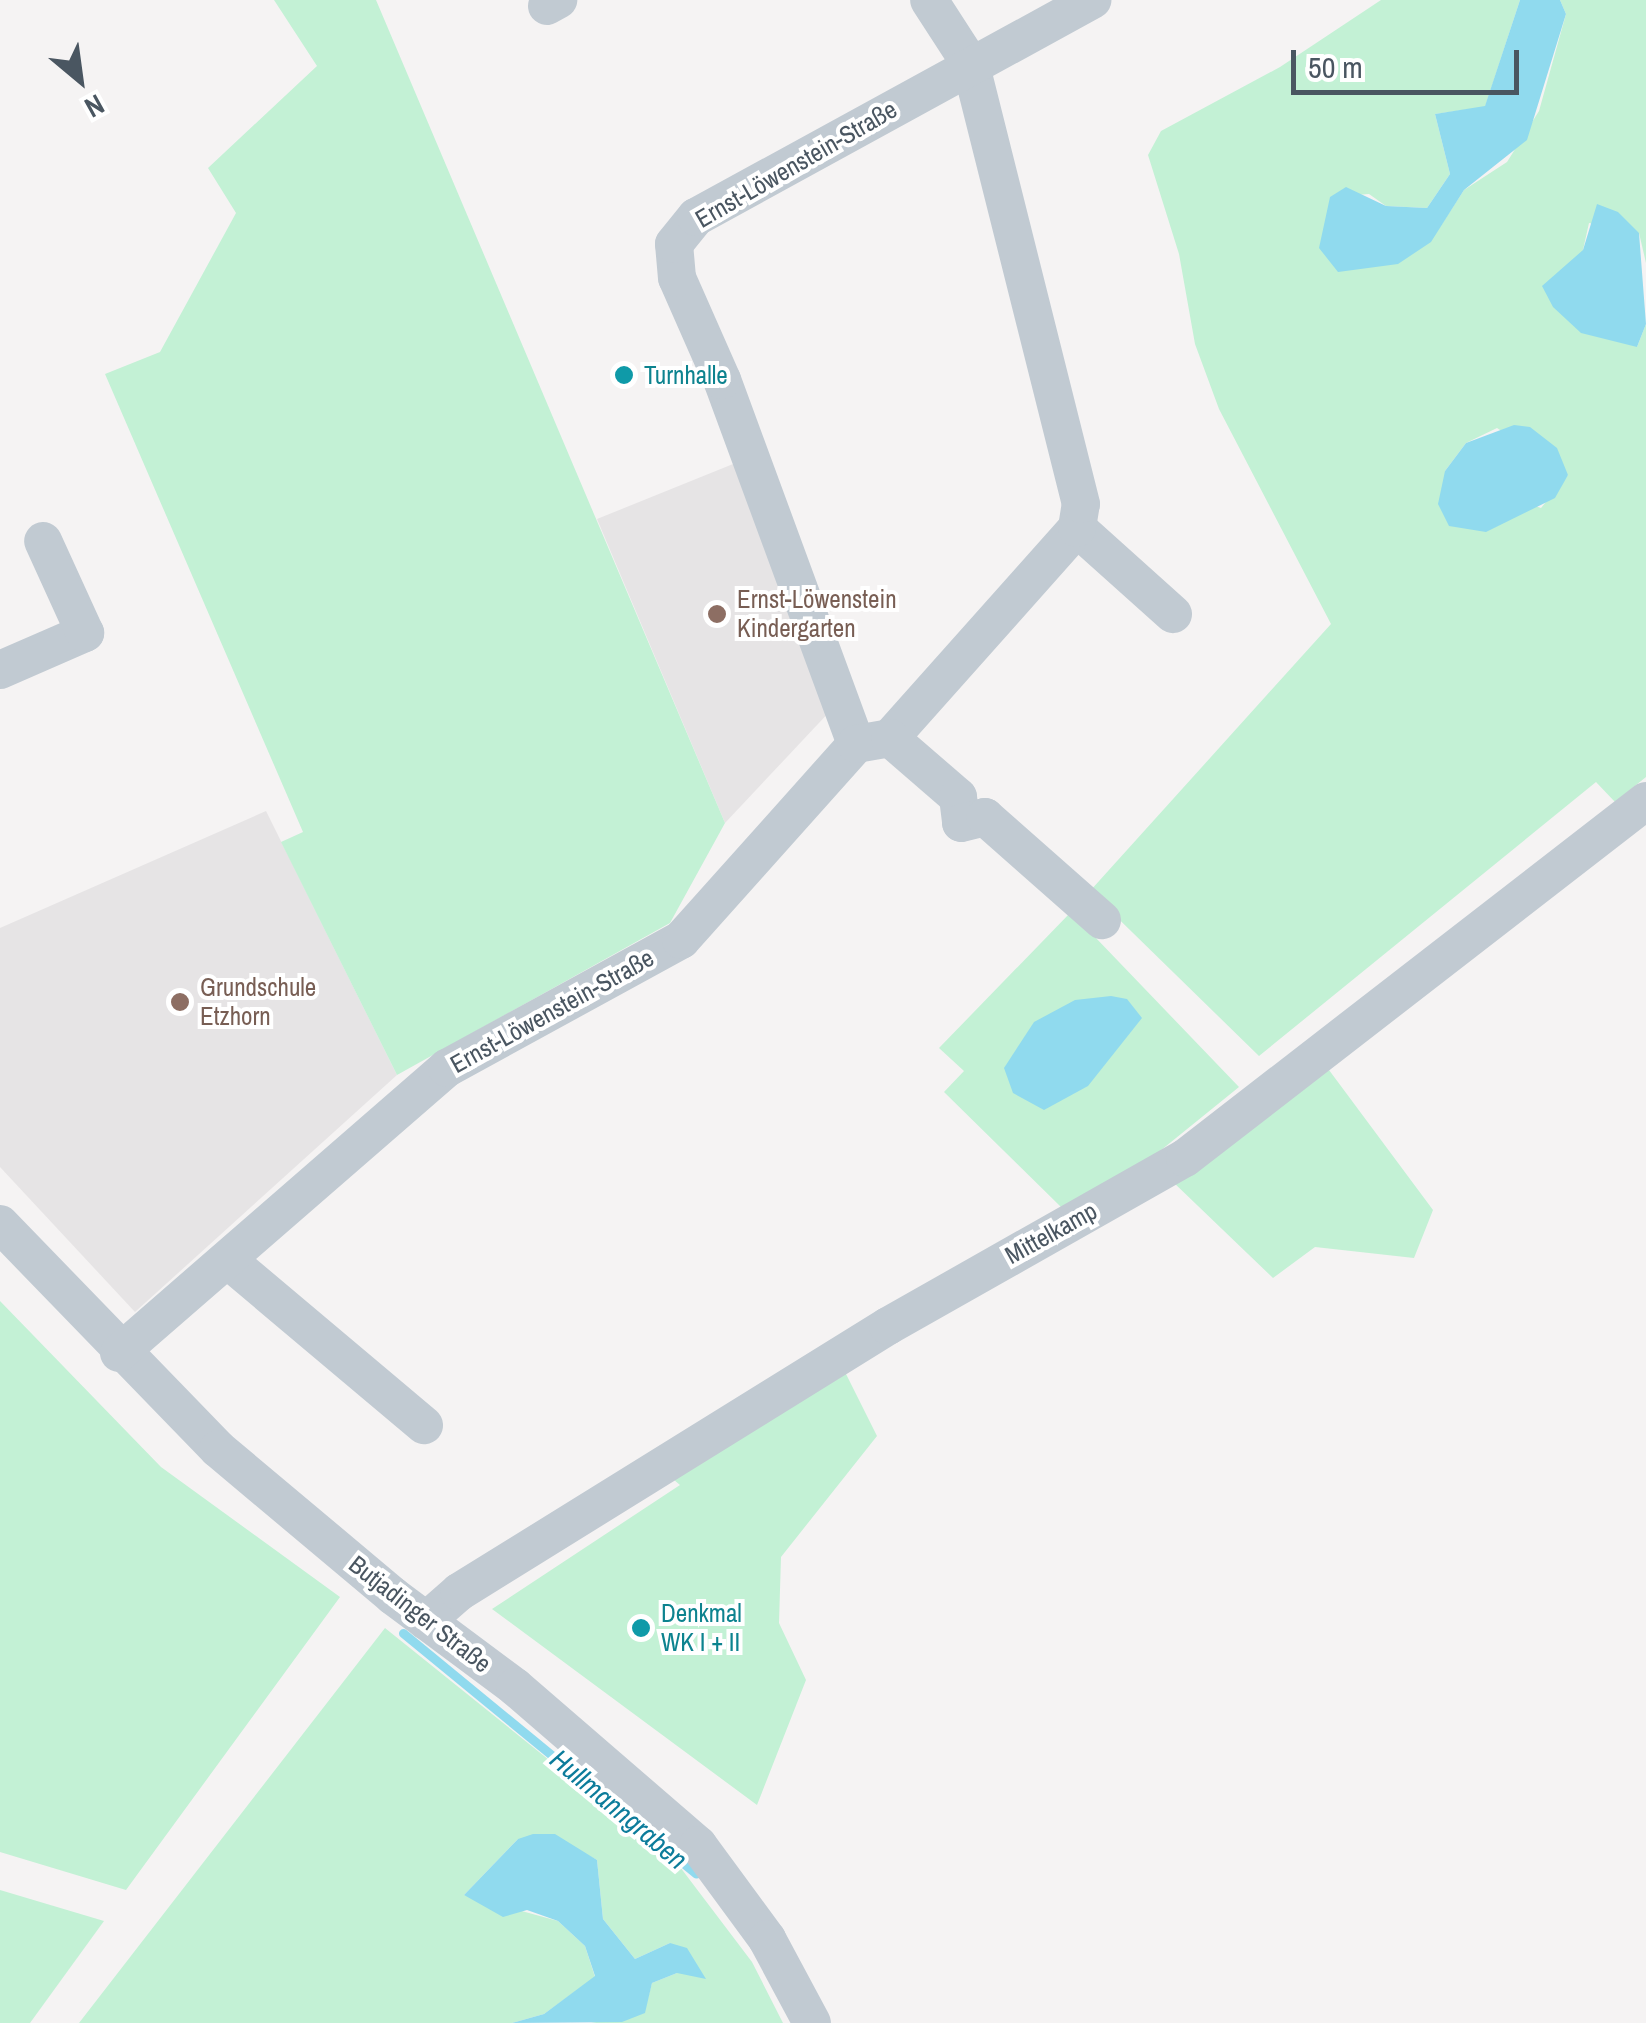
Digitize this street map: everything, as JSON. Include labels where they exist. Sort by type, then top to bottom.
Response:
[{"type":"street","points":[[929,0],[971,65],[1081,504],[1077,528],[1173,614]]},
{"type":"street","name":"Ernst-Löwenstein-Straße","points":[[1092,0],[696,217],[674,244],[677,278],[873,741],[958,797],[961,823],[985,818],[1102,920]]},
{"type":"street","name":"Ernst-Löwenstein-Straße","points":[[119,1353],[447,1068],[681,940],[1077,528]]},
{"type":"street","points":[[0,670],[85,633],[42,541]]},
{"type":"street","name":"Mittelkamp","points":[[426,1621],[459,1592],[888,1326],[1186,1158],[1646,801]]},
{"type":"street","name":"Butjadinger Straße","points":[[0,1224],[119,1353],[218,1449],[426,1621],[558,1722],[698,1845],[767,1938],[812,2023]]},
{"type":"street","points":[[229,1261],[424,1425]]},
{"type":"shaded area","name":"Ernst-Löwenstein Kindergarten","points":[[738,462],[833,708],[725,823],[597,519]]},
{"type":"shaded area","name":"Grundschule Etzhorn","points":[[266,811],[397,1075],[135,1312],[0,1167],[0,928]]},
{"type":"green space","points":[[274,0],[376,0],[725,823],[670,923],[397,1075],[281,842],[303,832],[105,374],[160,352],[236,213],[208,168],[317,66]]},
{"type":"green space","points":[[1381,0],[1520,0],[1485,107],[1435,114],[1450,174],[1427,208],[1386,206],[1369,194],[1330,197],[1440,227],[1464,190],[1507,162],[1539,111],[1566,14],[1560,0],[1646,0],[1646,263],[1639,233],[1589,223],[1583,250],[1637,347],[1646,324],[1646,777],[1615,802],[1596,782],[1259,1056],[1090,891],[1331,624],[1219,409],[1195,344],[1179,254],[1148,155],[1161,131],[1280,67]],"holes":[[[1497,428],[1568,475],[1541,508],[1445,471],[1466,443]]]},
{"type":"green space","points":[[1071,912],[1239,1087],[1155,1155],[1061,1207],[944,1092],[964,1071],[939,1048]]},
{"type":"green space","points":[[1329,1070],[1433,1210],[1414,1258],[1315,1247],[1273,1278],[1172,1181]]},
{"type":"green space","points":[[0,1301],[161,1467],[340,1597],[126,1890],[0,1852]]},
{"type":"green space","points":[[842,1366],[877,1436],[781,1557],[779,1623],[806,1680],[757,1805],[492,1609],[680,1485],[666,1473]]},
{"type":"green space","points":[[385,1628],[677,1863],[752,1962],[783,2023],[591,2023],[644,2013],[652,1983],[677,1973],[670,1943],[635,1959],[603,1919],[597,1860],[575,1848],[518,1839],[464,1895],[558,1921],[585,1946],[595,1977],[544,2014],[512,2023],[79,2023]]},
{"type":"green space","points":[[0,1890],[104,1921],[30,2023],[0,2023]]},
{"type":"water","points":[[1520,0],[1560,0],[1566,14],[1527,140],[1464,190],[1431,242],[1398,264],[1338,272],[1319,248],[1330,197],[1346,187],[1386,206],[1427,208],[1450,174],[1435,114],[1485,106]]},
{"type":"water","points":[[1597,204],[1618,212],[1639,233],[1646,324],[1637,347],[1581,333],[1553,307],[1542,286],[1583,250]]},
{"type":"water","points":[[1514,425],[1530,427],[1557,448],[1568,475],[1555,498],[1486,532],[1449,526],[1438,504],[1445,471],[1466,443]]},
{"type":"water","points":[[1111,996],[1127,999],[1142,1018],[1088,1086],[1044,1110],[1013,1093],[1004,1068],[1034,1022],[1075,1000]]},
{"type":"water","points":[[555,1834],[597,1860],[603,1919],[635,1959],[670,1943],[687,1948],[706,1979],[677,1973],[652,1983],[645,2013],[622,2022],[512,2023],[544,2014],[595,1976],[585,1946],[558,1921],[527,1910],[503,1917],[464,1895],[518,1839]]},
{"type":"waterway","name":"Hullmanngraben","points":[[403,1633],[696,1874]]},
{"type":"place","name":"Turnhalle","points":[[624,375]]},
{"type":"place","name":"Ernst-Löwenstein Kindergarten","points":[[717,614]]},
{"type":"place","name":"Grundschule Etzhorn","points":[[180,1002]]},
{"type":"place","name":"Denkmal WK I + II","points":[[641,1628]]}]
